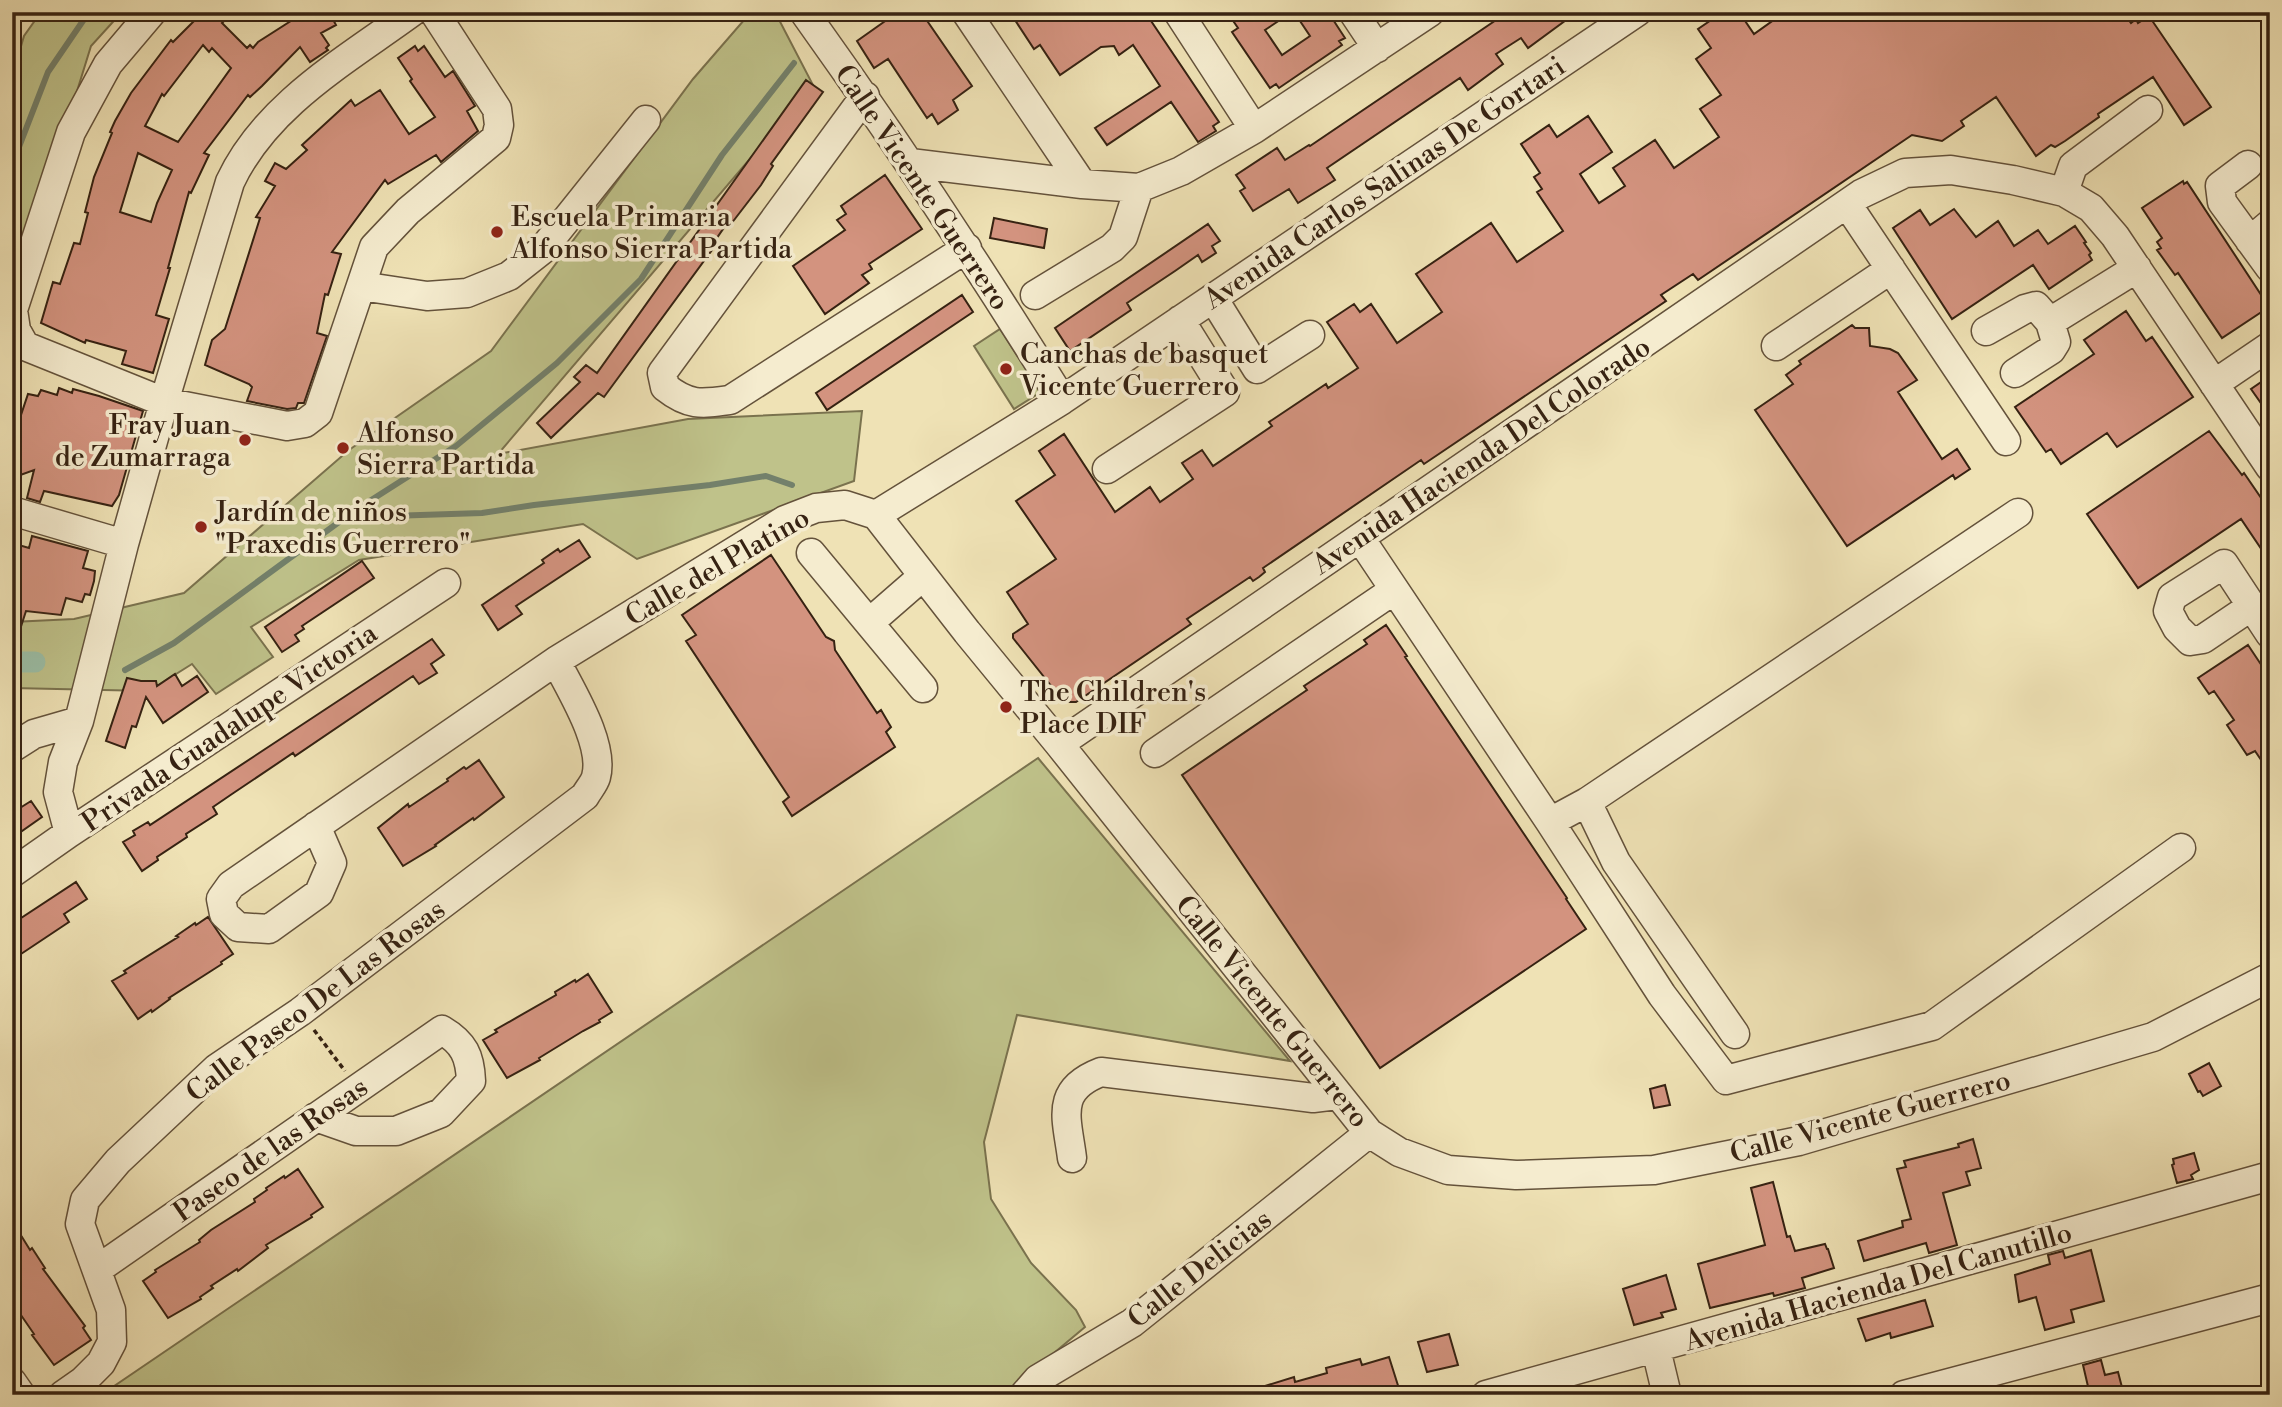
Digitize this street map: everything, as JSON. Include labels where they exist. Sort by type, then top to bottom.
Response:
[{"type":"street","points":[[152,12],[108,65],[71,132],[13,310],[16,330],[25,346],[164,402],[287,426],[305,423],[318,413],[374,247],[408,211],[496,138],[499,124],[497,109],[434,12]]},
{"type":"street","points":[[69,833],[58,792],[63,762],[79,721],[124,544],[230,182],[241,158],[281,110],[412,12]]},
{"type":"street","name":"Calle Vicente Guerrero","points":[[804,12],[967,248],[1062,400]]},
{"type":"street","points":[[966,12],[1082,184]]},
{"type":"street","points":[[1178,12],[1254,129]]},
{"type":"street","points":[[1353,12],[1377,48]]},
{"type":"street","points":[[909,163],[1082,184],[1139,188],[1181,171],[1254,129],[1430,12]]},
{"type":"street","name":"Avenida Carlos Salinas De Gortari","points":[[1062,400],[1637,12]]},
{"type":"street","points":[[864,96],[662,373],[665,387],[677,397],[701,404],[730,400],[967,248]]},
{"type":"street","points":[[2148,110],[2073,166],[2064,192],[2091,208],[2115,236],[2270,467]]},
{"type":"street","points":[[361,286],[427,296],[467,293],[509,276],[542,250],[646,120]]},
{"type":"street","points":[[2248,164],[2220,186],[2222,202],[2260,232],[2270,268]]},
{"type":"street","name":"Avenida Hacienda Del Colorado","points":[[1059,744],[1861,194],[1905,173],[1951,170],[2064,192]]},
{"type":"street","points":[[1035,295],[1112,248],[1124,237],[1139,188]]},
{"type":"street","points":[[1847,204],[2006,441]]},
{"type":"street","points":[[2050,323],[2137,268]]},
{"type":"street","points":[[1776,346],[1891,269]]},
{"type":"street","points":[[1213,298],[1257,369]]},
{"type":"street","points":[[1986,331],[2025,309],[2036,306],[2050,323],[2056,342],[2051,350],[2015,373]]},
{"type":"street","points":[[1180,320],[1225,392]]},
{"type":"street","points":[[1107,469],[1310,335]]},
{"type":"street","points":[[2214,384],[2270,346]]},
{"type":"street","points":[[876,515],[1062,400]]},
{"type":"street","name":"Calle del Platino","points":[[316,826],[556,661],[785,520],[816,508],[845,505],[876,515]]},
{"type":"street","points":[[12,511],[124,544]]},
{"type":"street","points":[[1550,822],[1587,802],[2018,513]]},
{"type":"street","name":"Calle Vicente Guerrero","points":[[876,515],[1369,1133],[1399,1152],[1448,1170],[1516,1175],[1654,1170],[1799,1141],[2153,1037],[2270,977]]},
{"type":"street","points":[[1360,538],[1662,995],[1727,1080],[1932,1026],[2181,848]]},
{"type":"street","points":[[811,553],[923,688]]},
{"type":"street","points":[[869,623],[923,576]]},
{"type":"street","name":"Privada Guadalupe Victoria","points":[[12,873],[446,583]]},
{"type":"street","points":[[1155,753],[1394,590]]},
{"type":"street","points":[[2252,606],[2270,634]]},
{"type":"street","name":"Calle Paseo De Las Rosas","points":[[63,1395],[83,1381],[101,1363],[113,1342],[111,1310],[80,1224],[85,1200],[118,1161],[217,1068],[300,1012],[585,796],[595,778],[598,758],[593,738],[556,661]]},
{"type":"street","points":[[12,748],[34,734],[79,721]]},
{"type":"street","points":[[1587,802],[1616,862],[1735,1034]]},
{"type":"street","name":"Paseo de las Rosas","points":[[98,1269],[316,1117],[442,1030],[455,1038],[470,1060],[471,1081],[441,1113],[396,1131],[356,1132],[316,1117]]},
{"type":"street","points":[[1072,1158],[1065,1110],[1068,1101],[1082,1079],[1101,1072],[1312,1098],[1337,1094]]},
{"type":"street","name":"Calle Delicias","points":[[1024,1395],[1038,1379],[1132,1323],[1369,1133]]},
{"type":"street","name":"Avenida Hacienda Del Canutillo","points":[[1486,1395],[2270,1176]]},
{"type":"street","points":[[1904,1395],[2270,1298]]},
{"type":"street","points":[[1656,1349],[1667,1395]]},
{"type":"street","points":[[12,1382],[21,1395]]},
{"type":"path","points":[[300,1012],[358,1088]]},
{"type":"green space","points":[[41,12],[122,12],[91,46],[12,301],[12,77],[24,36]]},
{"type":"green space","points":[[751,12],[775,12],[813,85],[498,454],[688,419],[862,411],[854,481],[637,559],[583,524],[359,560],[251,627],[273,657],[216,694],[192,664],[149,691],[12,688],[12,622],[74,619],[184,593],[349,450],[491,351],[693,79]]},
{"type":"green space","points":[[1000,329],[1041,392],[1014,409],[974,346]]},
{"type":"green space","points":[[1038,758],[1290,1061],[1017,1015],[984,1142],[991,1199],[1031,1263],[1076,1310],[1085,1327],[1004,1395],[101,1395]]},
{"type":"building","points":[[203,12],[233,12],[222,23],[247,48],[250,45],[253,48],[305,12],[329,12],[336,25],[321,33],[329,45],[326,48],[328,50],[310,62],[300,47],[262,86],[250,97],[248,95],[204,153],[209,155],[191,193],[189,192],[156,315],[169,319],[153,373],[122,364],[126,351],[86,340],[85,343],[41,323],[53,282],[60,284],[74,243],[80,244],[94,177],[115,121],[131,93],[171,40],[173,42]],"holes":[[[203,45],[209,52],[212,48],[231,68],[178,142],[145,126],[162,94],[164,96]],[[138,153],[172,170],[151,222],[120,212]]]},
{"type":"building","points":[[898,12],[921,12],[972,86],[953,100],[958,110],[938,124],[932,114],[927,118],[888,59],[874,68],[857,41]]},
{"type":"building","points":[[1021,12],[1145,12],[1219,122],[1213,126],[1216,131],[1198,142],[1171,102],[1107,145],[1095,128],[1160,86],[1133,45],[1119,55],[1114,46],[1101,47],[1060,75],[1040,45],[1034,49],[1013,17]]},
{"type":"building","points":[[1227,12],[1292,12],[1265,30],[1282,55],[1310,36],[1294,12],[1328,12],[1345,38],[1339,41],[1342,45],[1279,88],[1276,84],[1270,88],[1232,32],[1238,28]]},
{"type":"building","points":[[1508,12],[1577,12],[1528,48],[1521,38],[1496,54],[1503,64],[1468,90],[1460,78],[1327,168],[1335,180],[1298,203],[1289,189],[1253,211],[1240,191],[1245,188],[1236,175],[1277,148],[1285,160],[1310,146]]},
{"type":"building","points":[[1723,12],[1739,12],[1754,34],[1785,12],[1860,12],[1864,19],[1874,12],[2123,12],[2131,23],[2136,19],[2138,23],[2149,16],[2211,107],[2184,125],[2153,77],[2098,114],[2099,117],[2065,141],[2055,147],[2051,145],[2036,156],[1996,97],[1961,121],[1964,126],[1942,141],[1912,135],[1698,280],[1693,274],[1661,295],[1666,301],[1424,464],[1421,460],[1263,568],[1265,572],[1253,581],[1250,577],[1187,619],[1191,624],[1076,702],[1064,702],[1013,638],[1013,634],[1028,624],[1007,592],[1056,559],[1016,501],[1055,475],[1039,451],[1064,434],[1115,512],[1150,487],[1160,502],[1193,479],[1182,463],[1202,450],[1213,466],[1272,426],[1269,422],[1326,384],[1328,388],[1358,368],[1327,322],[1354,304],[1360,312],[1371,304],[1397,343],[1442,312],[1416,274],[1491,223],[1517,262],[1563,231],[1537,192],[1542,189],[1534,177],[1540,173],[1521,144],[1549,125],[1557,137],[1588,116],[1612,152],[1580,174],[1599,203],[1625,186],[1613,168],[1655,140],[1674,168],[1719,137],[1700,109],[1721,95],[1696,59],[1711,48],[1698,29]]},
{"type":"building","points":[[415,46],[418,51],[424,46],[445,77],[453,71],[475,106],[467,111],[478,131],[441,162],[436,155],[388,184],[385,180],[332,252],[341,254],[328,295],[325,294],[317,333],[327,336],[304,403],[287,409],[247,401],[252,387],[249,384],[205,365],[212,340],[225,329],[260,218],[256,217],[275,186],[265,181],[275,163],[286,169],[307,150],[302,145],[351,100],[355,106],[380,90],[409,134],[435,117],[398,58]]},
{"type":"building","points":[[806,80],[823,92],[771,164],[773,166],[761,185],[731,224],[728,222],[710,248],[712,250],[604,397],[598,393],[551,438],[537,423],[580,382],[574,377],[586,365],[597,373]]},
{"type":"building","points":[[885,175],[922,229],[869,264],[872,269],[862,275],[869,283],[825,314],[793,266],[845,230],[837,220],[846,214],[841,206]]},
{"type":"building","points":[[2183,181],[2184,184],[2187,182],[2269,307],[2222,338],[2178,273],[2175,275],[2157,250],[2161,248],[2157,242],[2162,238],[2142,208]]},
{"type":"building","points":[[1954,209],[1976,237],[1998,221],[2014,246],[2038,230],[2048,244],[2075,226],[2086,242],[2084,243],[2092,260],[2049,289],[2033,265],[1952,319],[1893,228],[1920,210],[1930,225]]},
{"type":"building","points":[[994,218],[1047,229],[1044,248],[990,238]]},
{"type":"building","points":[[1208,224],[1220,241],[1212,246],[1216,253],[1202,262],[1198,255],[1127,303],[1131,310],[1070,351],[1055,328]]},
{"type":"building","points":[[962,295],[973,312],[827,410],[816,393]]},
{"type":"building","points":[[2126,311],[2146,341],[2152,337],[2193,397],[2117,447],[2107,433],[2061,464],[2051,449],[2046,452],[2015,407],[2094,354],[2084,340]]},
{"type":"building","points":[[1852,325],[1855,328],[1869,328],[1870,346],[1898,353],[1917,380],[1898,392],[1942,459],[1957,449],[1970,469],[1955,479],[1953,475],[1847,546],[1755,410],[1793,384],[1786,375],[1801,364],[1799,361]]},
{"type":"building","points":[[2270,376],[2270,416],[2251,389]]},
{"type":"building","points":[[59,388],[72,393],[73,389],[99,396],[143,411],[119,495],[112,506],[44,491],[40,502],[27,498],[34,470],[12,478],[12,442],[28,394],[38,396],[41,390],[57,395]]},
{"type":"building","points":[[2209,431],[2242,475],[2244,473],[2270,511],[2270,562],[2241,519],[2138,588],[2087,514]]},
{"type":"building","points":[[32,536],[88,551],[83,568],[95,571],[94,581],[90,595],[85,594],[82,602],[66,598],[61,615],[26,611],[16,642],[12,641],[12,543],[29,548]]},
{"type":"building","points":[[579,540],[590,557],[516,606],[522,614],[498,630],[482,605],[544,563],[542,560],[558,549],[560,552]]},
{"type":"building","points":[[771,555],[826,637],[834,641],[835,650],[877,713],[881,710],[891,727],[886,732],[895,747],[792,816],[783,802],[789,797],[686,641],[696,635],[682,615]]},
{"type":"building","points":[[362,561],[374,578],[302,626],[304,629],[295,635],[299,641],[282,652],[265,627]]},
{"type":"building","points":[[1386,625],[1586,929],[1380,1068],[1182,775],[1307,690],[1304,686],[1367,644],[1364,640]]},
{"type":"building","points":[[432,639],[444,655],[431,664],[437,673],[419,684],[413,676],[295,756],[293,753],[213,807],[217,814],[186,834],[187,837],[157,857],[158,860],[142,871],[123,842],[135,835],[133,831],[148,822],[150,825]]},
{"type":"building","points":[[2248,645],[2270,678],[2270,773],[2255,751],[2247,755],[2227,725],[2234,720],[2214,691],[2209,694],[2198,678]]},
{"type":"building","points":[[175,674],[182,686],[197,676],[208,692],[163,723],[146,697],[136,727],[132,726],[125,748],[106,741],[127,678],[156,681],[157,686]]},
{"type":"building","points":[[479,760],[504,797],[436,846],[403,866],[378,828],[408,804],[409,807],[464,767],[466,769]]},
{"type":"building","points":[[31,801],[42,817],[12,838],[12,813]]},
{"type":"building","points":[[76,882],[87,899],[64,914],[69,922],[12,960],[12,924]]},
{"type":"building","points":[[208,917],[233,954],[152,1012],[151,1010],[138,1019],[112,981],[195,923],[196,925]]},
{"type":"building","points":[[588,974],[612,1012],[539,1058],[540,1060],[507,1078],[483,1040],[497,1032],[495,1030],[556,995],[555,992]]},
{"type":"building","points":[[2209,1063],[2221,1086],[2203,1096],[2189,1074]]},
{"type":"building","points":[[1665,1085],[1670,1105],[1654,1108],[1650,1089]]},
{"type":"building","points":[[1973,1139],[1981,1168],[1966,1172],[1970,1185],[1943,1193],[1957,1245],[1929,1253],[1926,1243],[1864,1261],[1858,1241],[1903,1227],[1902,1221],[1911,1219],[1897,1169],[1906,1167],[1904,1161],[1959,1147],[1958,1144]]},
{"type":"building","points":[[2194,1153],[2199,1170],[2191,1175],[2193,1179],[2177,1183],[2173,1159]]},
{"type":"building","points":[[298,1169],[323,1207],[311,1215],[312,1217],[266,1245],[268,1248],[238,1271],[237,1269],[211,1286],[213,1288],[200,1297],[201,1299],[168,1318],[143,1281],[156,1272],[155,1270],[200,1242],[211,1230],[255,1202],[254,1199],[267,1190],[266,1188]]},
{"type":"building","points":[[1773,1182],[1787,1237],[1790,1236],[1795,1251],[1825,1244],[1834,1268],[1802,1278],[1805,1288],[1710,1308],[1698,1264],[1765,1245],[1751,1188]]},
{"type":"building","points":[[22,1237],[85,1326],[83,1328],[91,1340],[54,1365],[12,1302],[12,1244]]},
{"type":"building","points":[[2091,1250],[2104,1301],[2071,1310],[2074,1322],[2045,1330],[2036,1297],[2019,1302],[2015,1275],[2050,1264],[2048,1255],[2063,1251],[2065,1258]]},
{"type":"building","points":[[1666,1275],[1676,1309],[1661,1313],[1663,1317],[1634,1325],[1623,1289]]},
{"type":"building","points":[[1925,1300],[1933,1326],[1891,1338],[1890,1333],[1866,1341],[1858,1319]]},
{"type":"building","points":[[1449,1334],[1458,1365],[1427,1372],[1418,1342]]},
{"type":"building","points":[[1389,1357],[1401,1395],[1250,1395],[1249,1391],[1294,1377],[1295,1382],[1327,1373],[1326,1368],[1360,1359],[1362,1365]]},
{"type":"building","points":[[2101,1360],[2105,1375],[2118,1372],[2124,1395],[2090,1395],[2083,1365]]},
{"type":"waterway","points":[[12,165],[48,72],[89,12]]},
{"type":"waterway","points":[[125,670],[174,643],[354,511],[456,446],[557,363],[641,279],[722,155],[794,63]]},
{"type":"waterway","points":[[354,511],[390,516],[482,513],[766,476],[792,485]]},
{"type":"waterway","points":[[12,662],[35,662]]},
{"type":"place","name":"Escuela Primaria Alfonso Sierra Partida","points":[[497,232]]},
{"type":"place","name":"Canchas de basquet Vicente Guerrero","points":[[1006,369]]},
{"type":"place","name":"Fray Juan de Zumarraga","points":[[245,440]]},
{"type":"place","name":"Alfonso Sierra Partida","points":[[343,448]]},
{"type":"place","name":"Jardín de niños \"Praxedis Guerrero\"","points":[[201,527]]},
{"type":"place","name":"The Children's Place DIF","points":[[1006,707]]}]
